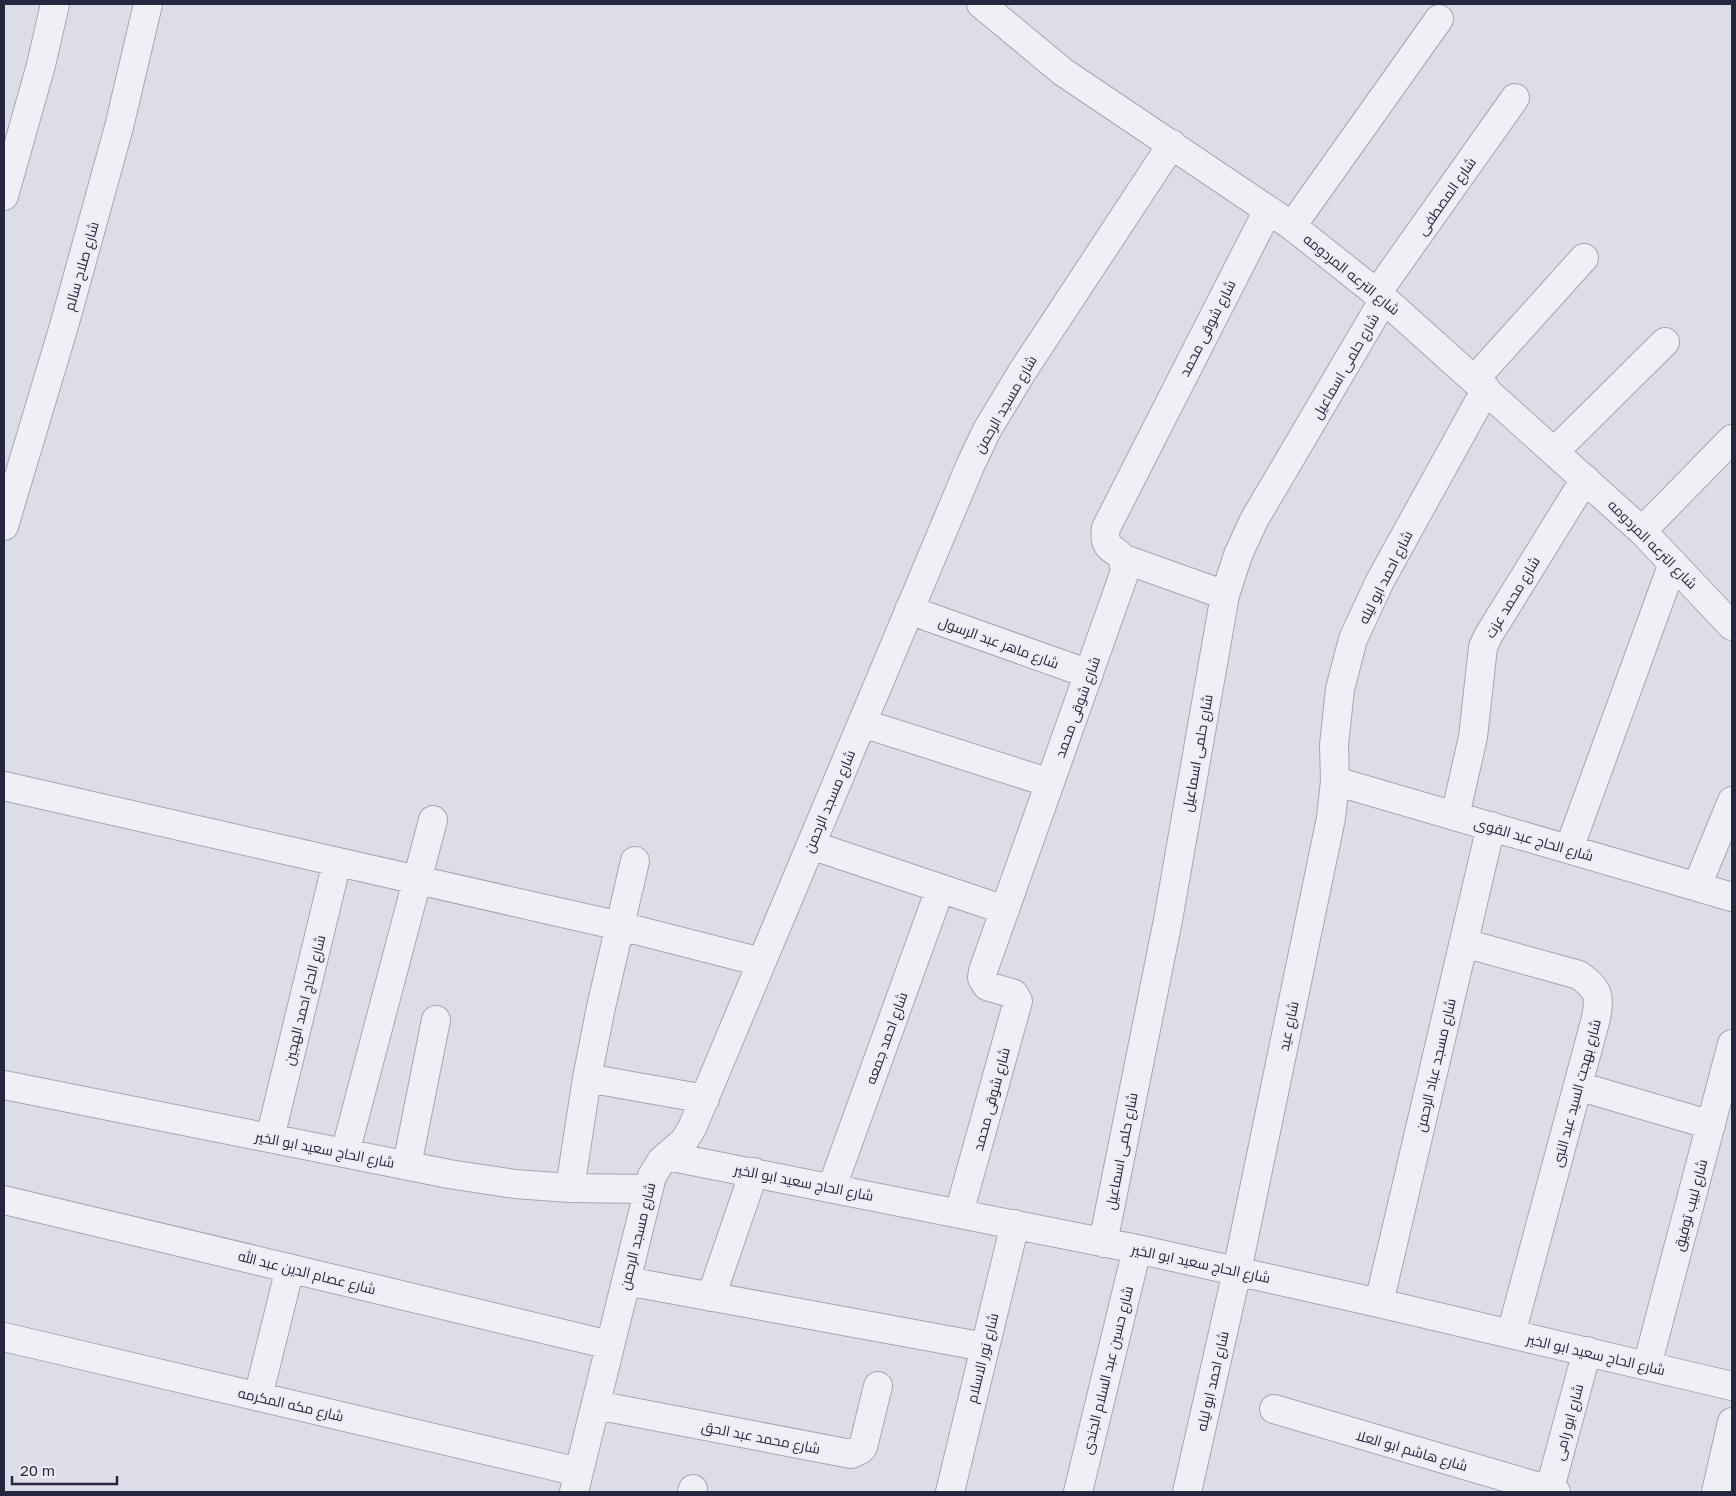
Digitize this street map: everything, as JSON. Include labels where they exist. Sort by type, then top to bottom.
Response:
[{"type":"street","points":[[4,196],[41,65],[55,4]]},
{"type":"street","name":"شارع صلاح سالم","points":[[4,526],[61,336],[119,127],[148,4]]},
{"type":"street","name":"شارع الترعه المردومه","points":[[981,4],[1063,72],[1292,226],[1381,296],[1481,384],[1642,531],[1730,618]]},
{"type":"street","points":[[1292,226],[1439,19]]},
{"type":"street","name":"شارع المصطفى","points":[[1381,296],[1515,98]]},
{"type":"street","name":"شارع مسجد الرحمن","points":[[577,1482],[652,1176],[662,1160],[684,1141],[692,1128],[909,610],[987,430],[1172,144]]},
{"type":"street","name":"شارع شوقى محمد","points":[[959,1213],[1018,1001],[1014,994],[987,986],[982,978],[1124,574],[1124,559],[1120,554],[1111,549],[1106,542],[1104,536],[1106,528],[1268,210]]},
{"type":"street","name":"شارع احمد ابو ليله","points":[[1335,781],[1334,745],[1340,689],[1353,639],[1380,581],[1481,384],[1584,258]]},
{"type":"street","name":"شارع حلمى اسماعيل","points":[[1103,1243],[1168,920],[1225,595],[1238,555],[1254,520],[1381,296]]},
{"type":"street","points":[[1555,451],[1665,342]]},
{"type":"street","points":[[1642,531],[1732,440]]},
{"type":"street","name":"شارع محمد عزت","points":[[1455,816],[1474,737],[1483,647],[1585,479]]},
{"type":"street","points":[[1124,559],[1225,595]]},
{"type":"street","points":[[1569,849],[1673,563]]},
{"type":"street","name":"شارع ماهر عبد الرسول","points":[[909,610],[1089,674]]},
{"type":"street","points":[[862,723],[1050,783]]},
{"type":"street","name":"شارع الحاج عبد القوى","points":[[1335,781],[1732,897]]},
{"type":"street","name":"شارع عيد","points":[[1237,1271],[1331,818],[1335,781]]},
{"type":"street","points":[[4,786],[620,926],[761,962]]},
{"type":"street","points":[[1697,886],[1732,801]]},
{"type":"street","points":[[345,1153],[433,820]]},
{"type":"street","name":"شارع مسجد عباد الرحمن","points":[[1379,1303],[1491,826]]},
{"type":"street","points":[[811,845],[1005,910]]},
{"type":"street","points":[[570,1188],[587,1078],[601,1006],[635,861]]},
{"type":"street","name":"شارع الحاج احمد الهجين","points":[[270,1138],[337,862]]},
{"type":"street","name":"شارع احمد جمعه","points":[[832,1187],[940,889]]},
{"type":"street","name":"شارع بهجت السيد عبد النبى","points":[[1464,943],[1579,975],[1591,984],[1599,998],[1596,1018],[1511,1334]]},
{"type":"street","points":[[407,1166],[436,1020]]},
{"type":"street","name":"شارع لبيب توفيق","points":[[1647,1366],[1732,1044]]},
{"type":"street","points":[[587,1078],[705,1099]]},
{"type":"street","name":"شارع الحاج سعيد ابو الخير","points":[[4,1085],[407,1166],[515,1184],[570,1188],[649,1189]]},
{"type":"street","points":[[1578,1086],[1711,1124]]},
{"type":"street","name":"شارع الحاج سعيد ابو الخير","points":[[667,1156],[832,1187],[1137,1249],[1379,1303],[1732,1386]]},
{"type":"street","points":[[711,1296],[754,1172]]},
{"type":"street","name":"شارع عصام الدين عبد الله","points":[[4,1200],[610,1345]]},
{"type":"street","name":"شارع نور الاسلام","points":[[950,1492],[1015,1224]]},
{"type":"street","name":"شارع حسين عبد السلام الجندى","points":[[1078,1492],[1137,1249]]},
{"type":"street","points":[[258,1397],[290,1268]]},
{"type":"street","name":"شارع احمد ابو ليله","points":[[1187,1492],[1237,1271]]},
{"type":"street","points":[[626,1281],[985,1346]]},
{"type":"street","name":"شارع مكه المكرمه","points":[[4,1337],[258,1397],[577,1482]]},
{"type":"street","name":"شارع ابو رامى","points":[[1552,1492],[1587,1351]]},
{"type":"street","name":"شارع محمد عبد الحق","points":[[596,1405],[851,1454],[862,1447],[878,1386]]},
{"type":"street","name":"شارع هاشم ابو العلا","points":[[1274,1409],[1552,1492]]},
{"type":"street","points":[[1716,1492],[1732,1422]]}]
